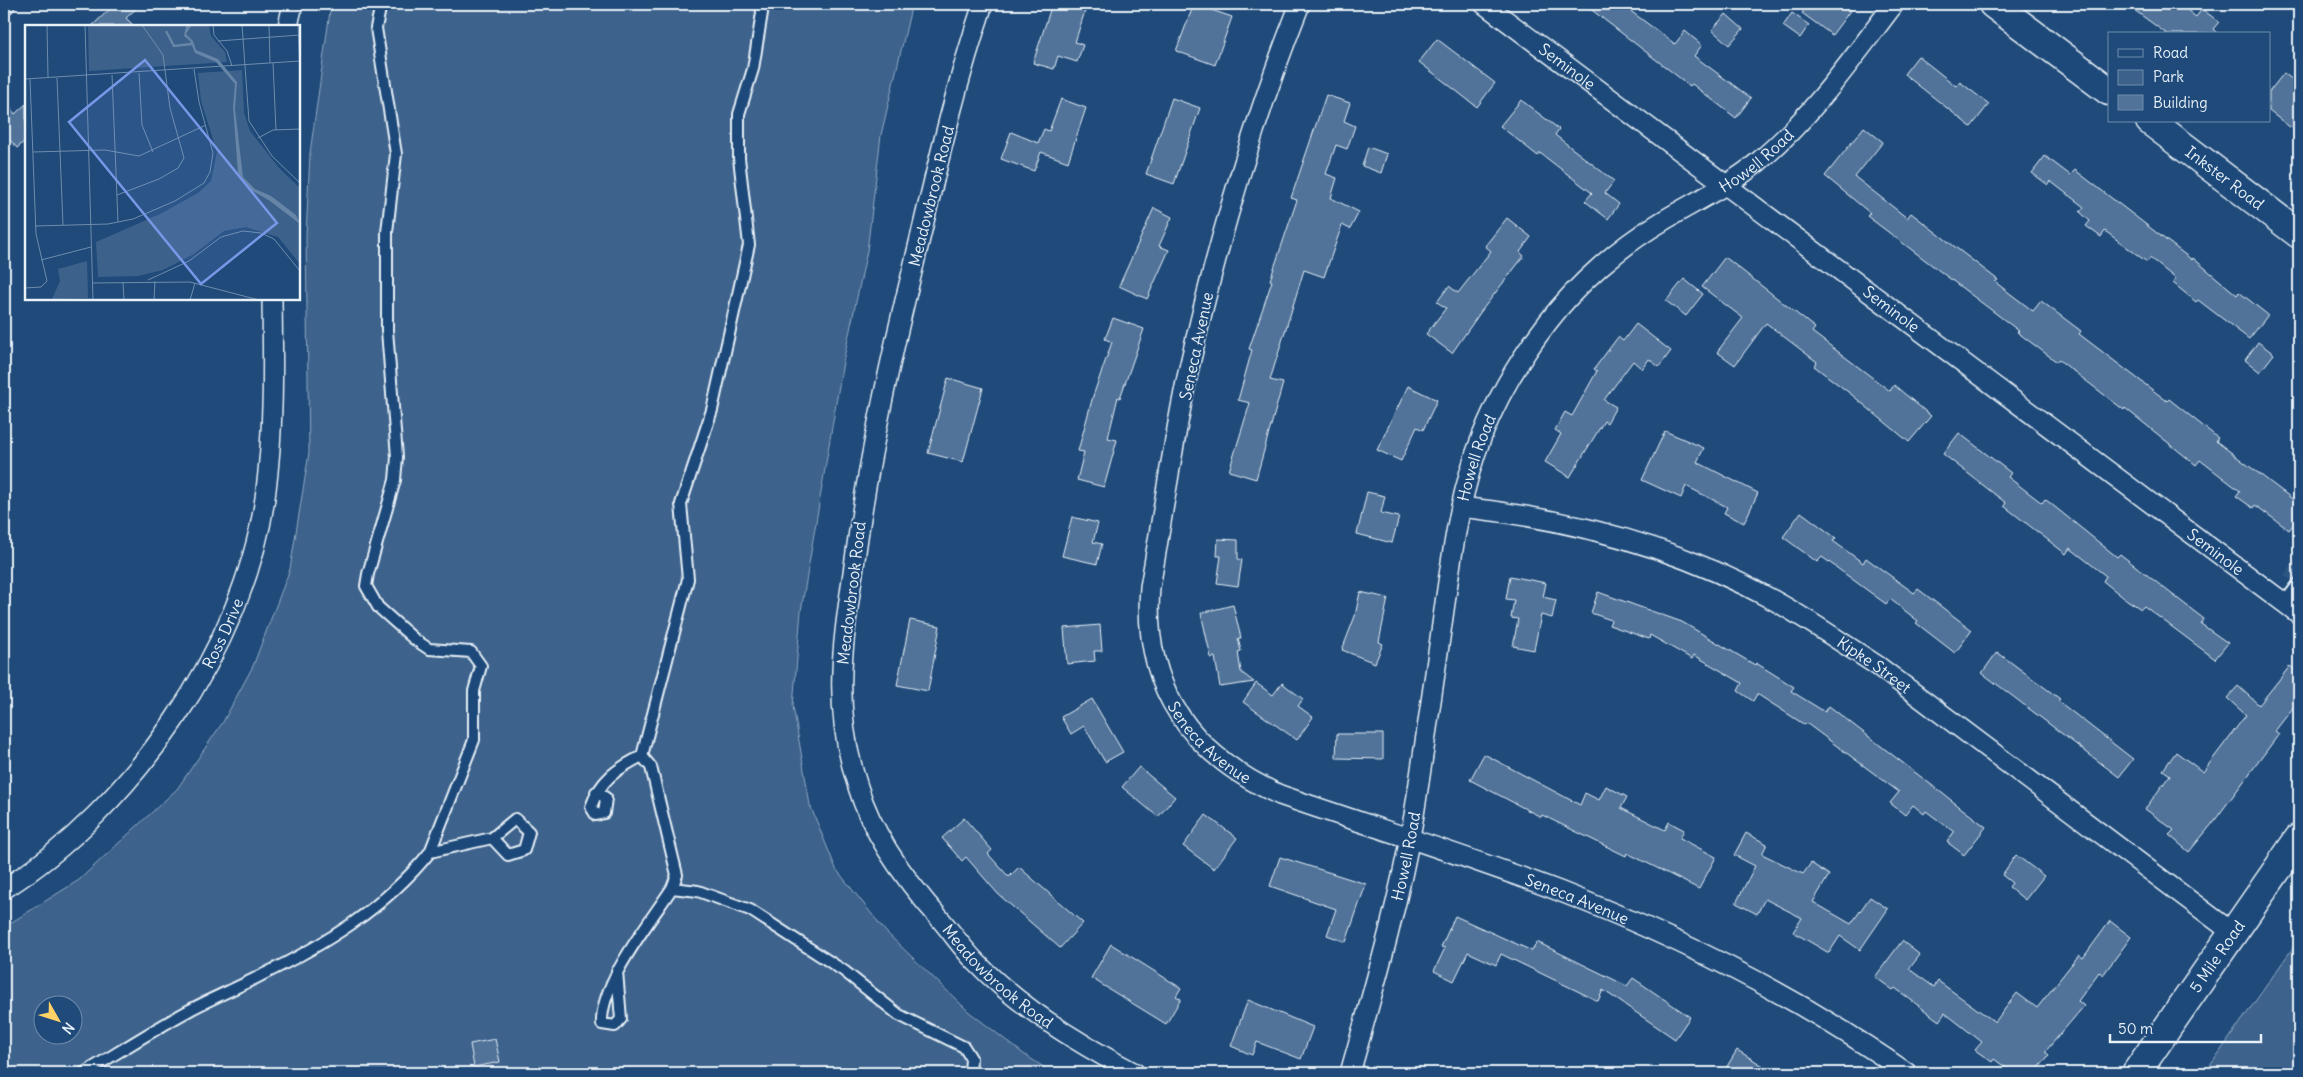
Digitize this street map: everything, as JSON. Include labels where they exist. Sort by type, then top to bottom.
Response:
[{"type":"main road","points":[[1993,4],[2108,90]]},
{"type":"main road","name":"Inkster Road","points":[[2151,122],[2299,234]]},
{"type":"main road","name":"5 Mile Road","points":[[2136,1073],[2299,838]]},
{"type":"street","points":[[288,25],[293,4]]},
{"type":"street","name":"Meadowbrook Road","points":[[983,4],[928,202],[876,430],[862,503],[841,658],[840,696],[844,731],[859,791],[875,826],[896,863],[921,898],[976,962],[1008,990],[1041,1016],[1135,1073]]},
{"type":"street","name":"Seneca Avenue","points":[[1300,4],[1272,73],[1246,153],[1208,288],[1189,370],[1148,610],[1149,630],[1157,670],[1170,702],[1192,733],[1224,763],[1254,783],[1280,795],[1559,892],[1650,930],[1717,962],[1803,1008],[1907,1073]]},
{"type":"street","name":"Seminole","points":[[1484,4],[2299,614]]},
{"type":"street","name":"Howell Road","points":[[1350,1073],[1376,980],[1409,839],[1461,507],[1471,465],[1494,407],[1519,362],[1550,320],[1585,281],[1624,247],[1658,224],[1726,185],[1758,162],[1810,112],[1841,75],[1894,4]]},
{"type":"street","name":"Ross Drive","points":[[4,888],[58,851],[115,795],[164,733],[200,677],[223,634],[254,551],[265,499],[271,438],[273,371],[272,300]]},
{"type":"street","name":"Kipke Street","points":[[1461,507],[1543,518],[1624,538],[1701,565],[1776,601],[1878,666],[2233,932]]},
{"type":"lane","points":[[84,1073],[188,1010],[262,975],[328,940],[369,913],[410,877],[430,852],[474,740],[474,691],[481,666],[471,652],[429,649],[414,639],[378,607],[366,586],[395,480],[397,457],[387,330],[387,232],[396,154],[376,28],[381,4]]},
{"type":"lane","points":[[596,792],[620,767],[642,756],[688,579],[681,504],[712,410],[750,245],[739,158],[739,114],[753,68],[762,13],[761,4]]},
{"type":"lane","points":[[2284,603],[2299,583]]},
{"type":"lane","points":[[617,971],[620,1019],[615,1026],[602,1024],[601,1011],[617,971],[672,888],[677,875],[651,767],[642,756]]},
{"type":"lane","points":[[430,852],[492,838]]},
{"type":"lane","points":[[672,888],[698,891],[750,910],[844,971],[899,1015],[964,1047],[971,1058],[970,1073]]},
{"type":"shaded area","points":[[2299,556],[2299,586],[2284,575]]},
{"type":"green space","points":[[331,4],[912,4],[881,135],[867,251],[843,362],[801,611],[793,706],[810,805],[836,869],[886,932],[968,1011],[1025,1055],[1053,1073],[4,1073],[4,927],[79,880],[177,789],[223,722],[253,666],[290,569],[309,453],[306,236],[310,153]]},
{"type":"green space","points":[[2299,939],[2299,1073],[2205,1073]]},
{"type":"building","points":[[115,4],[141,4],[126,18],[133,25],[93,25]]},
{"type":"building","points":[[1052,4],[1062,4],[1085,11],[1075,42],[1083,45],[1077,62],[1058,56],[1054,69],[1033,63]]},
{"type":"building","points":[[1194,4],[1232,17],[1215,65],[1176,51]]},
{"type":"building","points":[[1584,4],[1621,4],[1675,44],[1685,31],[1702,45],[1694,56],[1751,98],[1736,118],[1692,84],[1690,86]]},
{"type":"building","points":[[1809,4],[1855,4],[1832,35],[1802,13]]},
{"type":"building","points":[[2126,4],[2179,4],[2196,17],[2202,9],[2219,22],[2213,29],[2216,32],[2164,32]]},
{"type":"building","points":[[1792,13],[1809,25],[1800,38],[1783,26]]},
{"type":"building","points":[[1726,14],[1743,29],[1729,45],[1712,30]]},
{"type":"building","points":[[1437,39],[1495,83],[1477,107],[1419,62]]},
{"type":"building","points":[[1918,56],[1956,86],[1960,82],[1989,104],[1971,127],[1904,74]]},
{"type":"building","points":[[2284,73],[2299,85],[2299,118],[2291,128],[2270,112],[2270,91]]},
{"type":"building","points":[[1326,95],[1350,103],[1344,121],[1355,126],[1347,149],[1336,145],[1326,174],[1337,178],[1331,198],[1359,212],[1350,229],[1342,225],[1324,277],[1304,270],[1270,380],[1283,383],[1256,479],[1229,471],[1250,403],[1238,400],[1252,350],[1249,349],[1297,200],[1291,198]]},
{"type":"building","points":[[1172,98],[1200,108],[1174,184],[1146,174]]},
{"type":"building","points":[[1061,99],[1086,108],[1068,162],[1041,152],[1034,171],[1001,159],[1011,132],[1038,143],[1044,129],[1049,131]]},
{"type":"building","points":[[4,100],[15,114],[25,105],[25,141],[17,148],[4,133]]},
{"type":"building","points":[[1521,100],[1559,129],[1555,135],[1614,181],[1605,193],[1619,204],[1608,219],[1585,201],[1592,193],[1540,153],[1538,156],[1500,126]]},
{"type":"building","points":[[1864,127],[1883,142],[1855,177],[1907,218],[1911,213],[1998,280],[1995,282],[2033,311],[2041,301],[2081,331],[2079,334],[2167,401],[2169,399],[2218,438],[2216,441],[2299,504],[2299,517],[2289,530],[2255,505],[2253,508],[2236,496],[2240,491],[2200,460],[2196,465],[2125,408],[2124,410],[2059,360],[2057,362],[1867,216],[1870,213],[1825,176]]},
{"type":"building","points":[[1368,147],[1387,154],[1381,173],[1362,166]]},
{"type":"building","points":[[2045,156],[2070,175],[2075,170],[2192,260],[2193,258],[2237,295],[2239,292],[2268,315],[2249,339],[2198,300],[2196,302],[2173,283],[2176,279],[2150,258],[2147,262],[2105,231],[2101,237],[2086,226],[2090,221],[2080,212],[2084,207],[2050,181],[2048,185],[2032,173]]},
{"type":"building","points":[[1154,208],[1172,217],[1159,246],[1169,250],[1147,299],[1119,286]]},
{"type":"building","points":[[1507,218],[1531,237],[1520,252],[1524,256],[1482,310],[1452,353],[1426,334],[1446,308],[1437,302],[1449,286],[1458,293],[1491,251],[1485,246]]},
{"type":"building","points":[[1725,257],[1815,328],[1812,332],[1890,391],[1894,385],[1931,416],[1909,442],[1814,366],[1817,362],[1766,323],[1735,365],[1717,352],[1743,318],[1702,287]]},
{"type":"building","points":[[1684,279],[1703,294],[1686,316],[1666,301]]},
{"type":"building","points":[[1113,318],[1144,329],[1120,398],[1118,397],[1108,438],[1117,440],[1104,487],[1077,480],[1084,452],[1078,451],[1093,396],[1112,342],[1105,339]]},
{"type":"building","points":[[1636,324],[1671,351],[1659,367],[1649,359],[1642,369],[1633,361],[1604,400],[1616,407],[1607,423],[1604,421],[1570,477],[1545,462],[1561,434],[1555,430],[1565,412],[1572,416],[1597,371],[1594,369],[1618,337],[1623,341]]},
{"type":"building","points":[[2258,342],[2274,354],[2260,372],[2245,360]]},
{"type":"building","points":[[948,378],[983,388],[963,462],[928,453]]},
{"type":"building","points":[[1408,386],[1437,400],[1423,430],[1417,427],[1401,461],[1377,450]]},
{"type":"building","points":[[1665,431],[1704,448],[1697,462],[1758,493],[1744,523],[1724,513],[1727,507],[1686,486],[1681,498],[1642,480]]},
{"type":"building","points":[[1959,433],[2011,473],[2008,477],[2042,503],[2045,499],[2117,557],[2120,554],[2204,619],[2201,624],[2228,643],[2215,659],[2144,606],[2141,609],[2124,598],[2103,581],[2106,576],[2070,548],[2066,554],[2004,506],[2006,503],[1943,454]]},
{"type":"building","points":[[1367,492],[1385,496],[1381,513],[1399,517],[1392,543],[1357,534]]},
{"type":"building","points":[[1801,512],[1836,538],[1833,541],[1863,563],[1866,558],[1914,593],[1918,589],[1972,630],[1955,653],[1916,623],[1918,621],[1890,599],[1886,604],[1822,557],[1817,562],[1783,537]]},
{"type":"building","points":[[1072,517],[1098,523],[1093,542],[1102,544],[1097,564],[1062,556]]},
{"type":"building","points":[[1218,539],[1238,540],[1238,559],[1242,560],[1238,586],[1217,583],[1221,556],[1217,556]]},
{"type":"building","points":[[1510,576],[1546,583],[1543,597],[1556,600],[1552,618],[1541,615],[1534,650],[1513,646],[1518,619],[1511,618],[1514,600],[1506,599]]},
{"type":"building","points":[[1360,592],[1388,598],[1379,642],[1383,644],[1375,663],[1342,650],[1355,616]]},
{"type":"building","points":[[1598,592],[1682,622],[1755,665],[1756,663],[1794,687],[1791,691],[1825,712],[1829,706],[1986,827],[1964,855],[1947,842],[1954,832],[1926,811],[1924,814],[1913,805],[1905,815],[1890,803],[1899,792],[1806,723],[1805,725],[1757,694],[1753,701],[1738,691],[1742,683],[1694,655],[1692,659],[1650,635],[1649,639],[1609,625],[1611,620],[1591,613]]},
{"type":"building","points":[[1233,605],[1241,638],[1238,638],[1241,651],[1238,652],[1241,672],[1254,682],[1220,687],[1215,657],[1211,658],[1201,613]]},
{"type":"building","points":[[910,620],[940,626],[928,691],[897,685]]},
{"type":"building","points":[[1100,625],[1102,651],[1094,651],[1095,661],[1067,664],[1064,628]]},
{"type":"building","points":[[1997,652],[2060,699],[2058,701],[2133,759],[2119,777],[1982,673]]},
{"type":"building","points":[[2290,666],[2299,673],[2299,700],[2275,731],[2279,734],[2189,852],[2169,835],[2174,830],[2145,809],[2170,775],[2163,770],[2176,752],[2203,772],[2246,715],[2227,698],[2238,686],[2259,705]]},
{"type":"building","points":[[1256,683],[1273,695],[1282,683],[1303,699],[1298,706],[1313,717],[1297,740],[1243,702]]},
{"type":"building","points":[[1092,699],[1123,752],[1105,762],[1084,726],[1071,734],[1061,717]]},
{"type":"building","points":[[1337,734],[1383,734],[1383,759],[1336,758]]},
{"type":"building","points":[[1484,754],[1580,805],[1585,793],[1599,800],[1606,786],[1627,797],[1621,808],[1665,830],[1669,822],[1684,830],[1680,838],[1716,857],[1699,889],[1627,853],[1626,856],[1542,815],[1541,817],[1470,780]]},
{"type":"building","points":[[1139,767],[1175,797],[1158,817],[1122,787]]},
{"type":"building","points":[[1206,815],[1237,838],[1214,869],[1183,846]]},
{"type":"building","points":[[964,818],[992,850],[988,854],[1009,877],[1019,867],[1083,923],[1060,948],[998,894],[966,857],[962,861],[942,838]]},
{"type":"building","points":[[1746,833],[1767,844],[1762,854],[1803,874],[1811,863],[1829,875],[1813,902],[1851,924],[1870,897],[1888,909],[1860,950],[1840,936],[1829,953],[1793,932],[1802,918],[1765,899],[1757,914],[1736,903],[1755,866],[1734,855]]},
{"type":"building","points":[[2016,855],[2044,876],[2025,900],[2009,887],[2012,883],[2002,875]]},
{"type":"building","points":[[1280,857],[1366,884],[1346,942],[1327,935],[1336,909],[1270,886]]},
{"type":"building","points":[[1455,916],[1532,951],[1537,942],[1627,986],[1633,978],[1690,1017],[1675,1039],[1603,990],[1598,1001],[1501,954],[1496,965],[1468,952],[1454,981],[1434,971],[1445,948],[1441,947]]},
{"type":"building","points":[[2110,921],[2131,937],[2103,975],[2099,972],[2078,1001],[2084,1006],[2045,1052],[2049,1055],[2035,1073],[2013,1073],[1994,1059],[1992,1062],[1975,1050],[1982,1042],[1945,1013],[1939,1021],[1895,988],[1893,990],[1875,977],[1902,941],[1920,955],[1909,969],[1934,987],[1938,981],[1995,1022],[2017,993],[2037,1008],[2079,955],[2083,958]]},
{"type":"building","points":[[1111,944],[1181,988],[1176,996],[1181,999],[1166,1024],[1091,978]]},
{"type":"building","points":[[1248,1000],[1313,1027],[1301,1059],[1257,1042],[1252,1055],[1231,1046]]},
{"type":"building","points":[[495,1039],[500,1062],[474,1067],[470,1044]]},
{"type":"building","points":[[1737,1050],[1775,1073],[1723,1073]]}]
